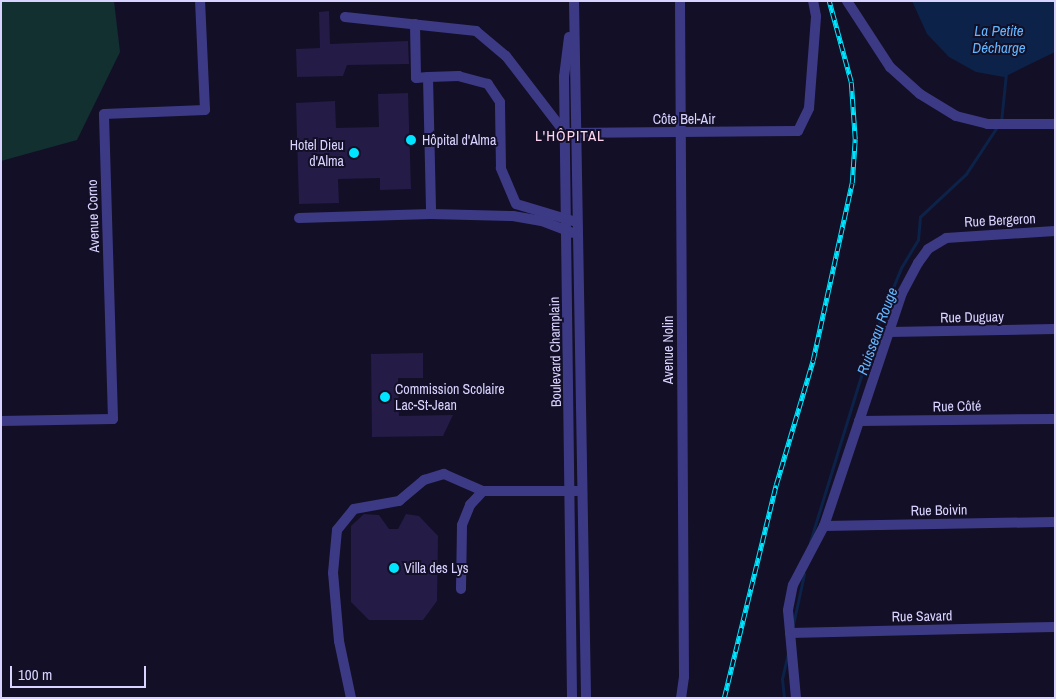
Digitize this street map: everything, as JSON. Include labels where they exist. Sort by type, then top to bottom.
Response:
[{"type":"street","name":"Avenue Corno","points":[[1,421],[113,419],[104,114],[204,110],[200,1]]},
{"type":"street","name":"Avenue Nolin","points":[[680,1],[684,677],[681,698]]},
{"type":"street","name":"Côte Bel-Air","points":[[565,133],[798,131],[809,108],[816,16],[813,1]]},
{"type":"street","points":[[847,1],[890,66],[920,94],[956,116],[987,124],[1055,124]]},
{"type":"street","name":"Boulevard Champlain","points":[[572,698],[564,77],[574,4]]},
{"type":"street","name":"Boulevard Champlain","points":[[574,4],[586,698]]},
{"type":"street","points":[[345,17],[476,31],[506,56],[565,133]]},
{"type":"street","points":[[415,24],[416,78],[459,76],[488,84],[500,102],[501,168],[516,204],[579,222]]},
{"type":"street","points":[[428,77],[430,214]]},
{"type":"street","points":[[299,218],[430,214],[513,216],[542,221],[567,232],[579,234]]},
{"type":"street","name":"Rue Bergeron","points":[[889,332],[902,293],[918,263],[928,249],[946,238],[1055,231]]},
{"type":"street","name":"Rue Duguay","points":[[889,332],[1055,329]]},
{"type":"street","points":[[796,698],[788,610],[794,585],[824,526],[889,332]]},
{"type":"street","name":"Rue Côté","points":[[859,421],[1055,419]]},
{"type":"street","points":[[351,698],[342,649],[333,573],[337,530],[354,509],[399,500],[424,480],[444,474],[483,491],[583,491]]},
{"type":"street","points":[[461,589],[462,525],[470,506],[483,491]]},
{"type":"street","name":"Rue Boivin","points":[[824,526],[1055,522]]},
{"type":"street","name":"Rue Savard","points":[[790,633],[1055,627]]},
{"type":"green space","points":[[1,1],[114,1],[120,52],[77,140],[1,161]]},
{"type":"water","name":"La Petite Décharge","points":[[912,1],[1055,1],[1055,52],[1004,77],[976,72],[949,57],[927,34]]},
{"type":"building","points":[[329,11],[330,44],[408,41],[409,64],[347,65],[343,76],[297,77],[296,49],[320,48],[319,12]]},
{"type":"building","name":"Hotel Dieu d'Alma","points":[[408,93],[411,189],[380,190],[380,178],[338,179],[339,203],[299,204],[296,103],[335,101],[336,128],[379,127],[378,94]]},
{"type":"building","name":"Commission Scolaire Lac-St-Jean","points":[[423,353],[423,378],[398,378],[399,416],[453,415],[443,436],[372,437],[371,354]]},
{"type":"building","name":"Villa des Lys","points":[[364,514],[379,515],[389,529],[398,529],[406,514],[419,516],[438,536],[437,601],[423,620],[369,620],[351,602],[351,526]]},
{"type":"waterway","name":"Ruisseau Rouge","points":[[1001,122],[1006,74]]},
{"type":"waterway","name":"Ruisseau Rouge","points":[[810,542],[873,337],[901,268],[918,240],[920,217],[966,174],[997,127]]},
{"type":"waterway","name":"Ruisseau Rouge","points":[[793,625],[804,574]]},
{"type":"waterway","name":"Ruisseau Rouge","points":[[784,698],[782,679],[788,652]]},
{"type":"railway","points":[[724,698],[776,485],[813,360],[852,183],[855,139],[851,82],[829,1]]},
{"type":"place","name":"Hôpital d'Alma","points":[[411,140]]},
{"type":"place","name":"Hotel Dieu d'Alma","points":[[354,153]]},
{"type":"place","name":"Commission Scolaire Lac-St-Jean","points":[[385,397]]},
{"type":"place","name":"Villa des Lys","points":[[394,568]]},
{"type":"district","name":"L'HÔPITAL","points":[[570,136]]}]
